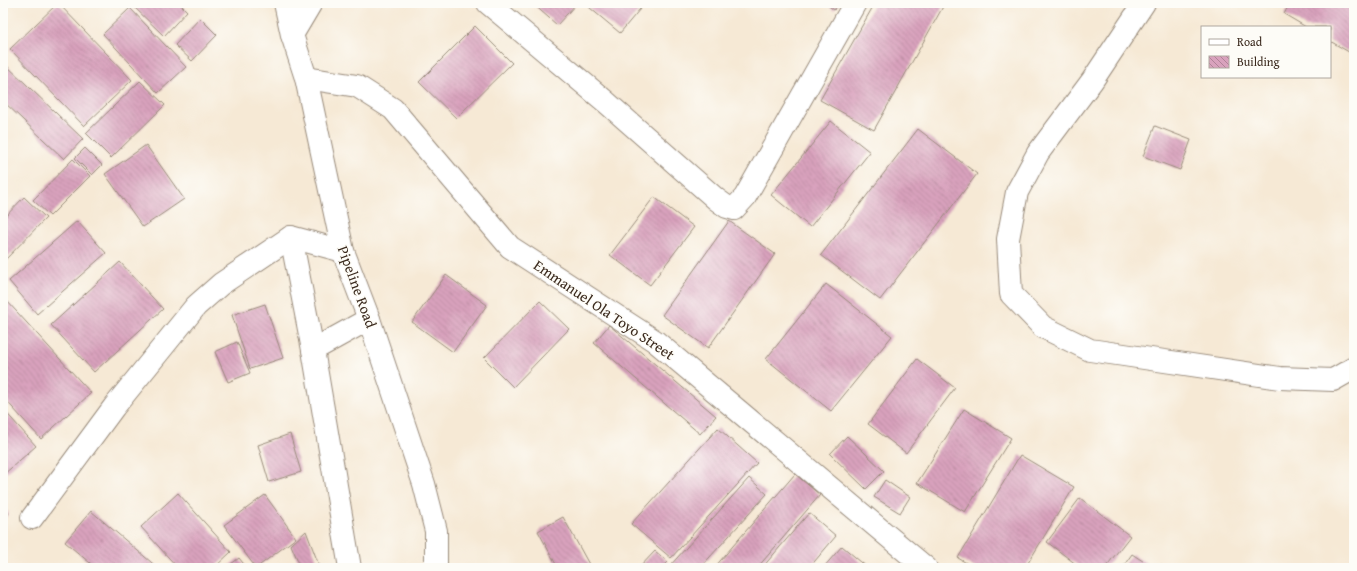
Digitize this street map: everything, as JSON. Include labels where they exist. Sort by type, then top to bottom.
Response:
[{"type":"street","name":"Pipeline Road","points":[[286,3],[292,35],[306,78],[343,251],[369,319],[424,484],[436,531],[436,568]]},
{"type":"street","points":[[292,35],[311,3]]},
{"type":"street","points":[[500,7],[716,199],[727,207],[734,209],[745,197],[855,3]]},
{"type":"street","points":[[1144,3],[1092,81],[1038,153],[1017,192],[1008,239],[1011,294],[1043,327],[1090,350],[1280,378],[1333,380],[1354,368]]},
{"type":"street","name":"Emmanuel Ola Toyo Street","points":[[306,78],[356,86],[393,109],[510,247],[655,341],[926,568]]},
{"type":"street","points":[[290,237],[313,350],[350,568]]},
{"type":"street","points":[[32,518],[114,408],[196,306],[221,284],[290,237],[343,251]]},
{"type":"street","points":[[313,350],[369,319]]},
{"type":"building","points":[[58,3],[132,80],[84,126],[10,49]]},
{"type":"building","points":[[130,3],[179,3],[187,11],[164,36]]},
{"type":"building","points":[[532,3],[577,3],[557,25]]},
{"type":"building","points":[[584,3],[645,3],[620,33]]},
{"type":"building","points":[[825,3],[840,3],[834,10]]},
{"type":"building","points":[[875,3],[945,3],[874,130],[820,100]]},
{"type":"building","points":[[1290,3],[1354,3],[1354,55],[1331,42],[1331,26],[1304,26],[1284,14]]},
{"type":"building","points":[[130,8],[186,67],[158,93],[103,34]]},
{"type":"building","points":[[200,18],[217,35],[192,61],[175,45]]},
{"type":"building","points":[[475,26],[512,63],[456,118],[419,82]]},
{"type":"building","points":[[3,62],[83,139],[64,159],[3,101]]},
{"type":"building","points":[[140,81],[165,105],[111,158],[86,133]]},
{"type":"building","points":[[831,121],[870,152],[810,227],[771,195]]},
{"type":"building","points":[[1155,126],[1191,140],[1180,170],[1143,156]]},
{"type":"building","points":[[918,129],[977,174],[880,300],[821,255]]},
{"type":"building","points":[[146,145],[184,199],[143,227],[105,174]]},
{"type":"building","points":[[85,148],[102,165],[92,175],[75,158]]},
{"type":"building","points":[[73,159],[90,176],[50,216],[33,200]]},
{"type":"building","points":[[24,197],[46,218],[3,262],[3,219]]},
{"type":"building","points":[[654,197],[694,227],[650,285],[610,255]]},
{"type":"building","points":[[77,221],[106,253],[37,314],[9,281]]},
{"type":"building","points":[[729,221],[775,254],[708,348],[662,315]]},
{"type":"building","points":[[120,262],[163,309],[94,372],[51,325]]},
{"type":"building","points":[[446,275],[487,305],[453,352],[412,322]]},
{"type":"building","points":[[826,284],[892,336],[831,411],[766,359]]},
{"type":"building","points":[[6,300],[91,393],[41,439],[3,397],[3,303]]},
{"type":"building","points":[[540,301],[569,329],[513,387],[484,358]]},
{"type":"building","points":[[265,304],[283,358],[250,369],[232,315]]},
{"type":"building","points":[[609,325],[716,416],[700,434],[594,343]]},
{"type":"building","points":[[237,342],[250,373],[228,382],[215,352]]},
{"type":"building","points":[[917,359],[955,388],[906,453],[868,424]]},
{"type":"building","points":[[3,409],[36,446],[3,475]]},
{"type":"building","points":[[964,409],[1011,438],[965,512],[917,483]]},
{"type":"building","points":[[718,428],[757,463],[671,558],[631,524]]},
{"type":"building","points":[[290,434],[301,472],[269,482],[258,445]]},
{"type":"building","points":[[847,436],[884,471],[866,489],[830,454]]},
{"type":"building","points":[[1020,455],[1074,487],[1025,568],[975,568],[958,558]]},
{"type":"building","points":[[795,474],[820,495],[757,568],[714,568]]},
{"type":"building","points":[[749,478],[767,494],[700,568],[668,568]]},
{"type":"building","points":[[885,480],[910,497],[900,513],[874,497]]},
{"type":"building","points":[[178,493],[231,552],[214,568],[178,568],[141,527]]},
{"type":"building","points":[[265,495],[296,538],[256,568],[224,525]]},
{"type":"building","points":[[1080,498],[1130,536],[1105,568],[1081,568],[1047,542]]},
{"type":"building","points":[[3,508],[9,513],[3,520]]},
{"type":"building","points":[[91,511],[158,568],[96,568],[65,542]]},
{"type":"building","points":[[809,513],[836,536],[809,568],[762,568]]},
{"type":"building","points":[[563,517],[591,568],[558,568],[538,531]]},
{"type":"building","points":[[306,531],[320,568],[301,568],[291,545]]},
{"type":"building","points":[[842,546],[868,568],[823,568]]},
{"type":"building","points":[[655,551],[668,562],[662,568],[639,568]]},
{"type":"building","points":[[1132,554],[1152,567],[1152,568],[1122,568]]},
{"type":"building","points":[[239,558],[247,568],[226,568]]},
{"type":"building","points":[[1161,564],[1167,568],[1158,568]]}]
